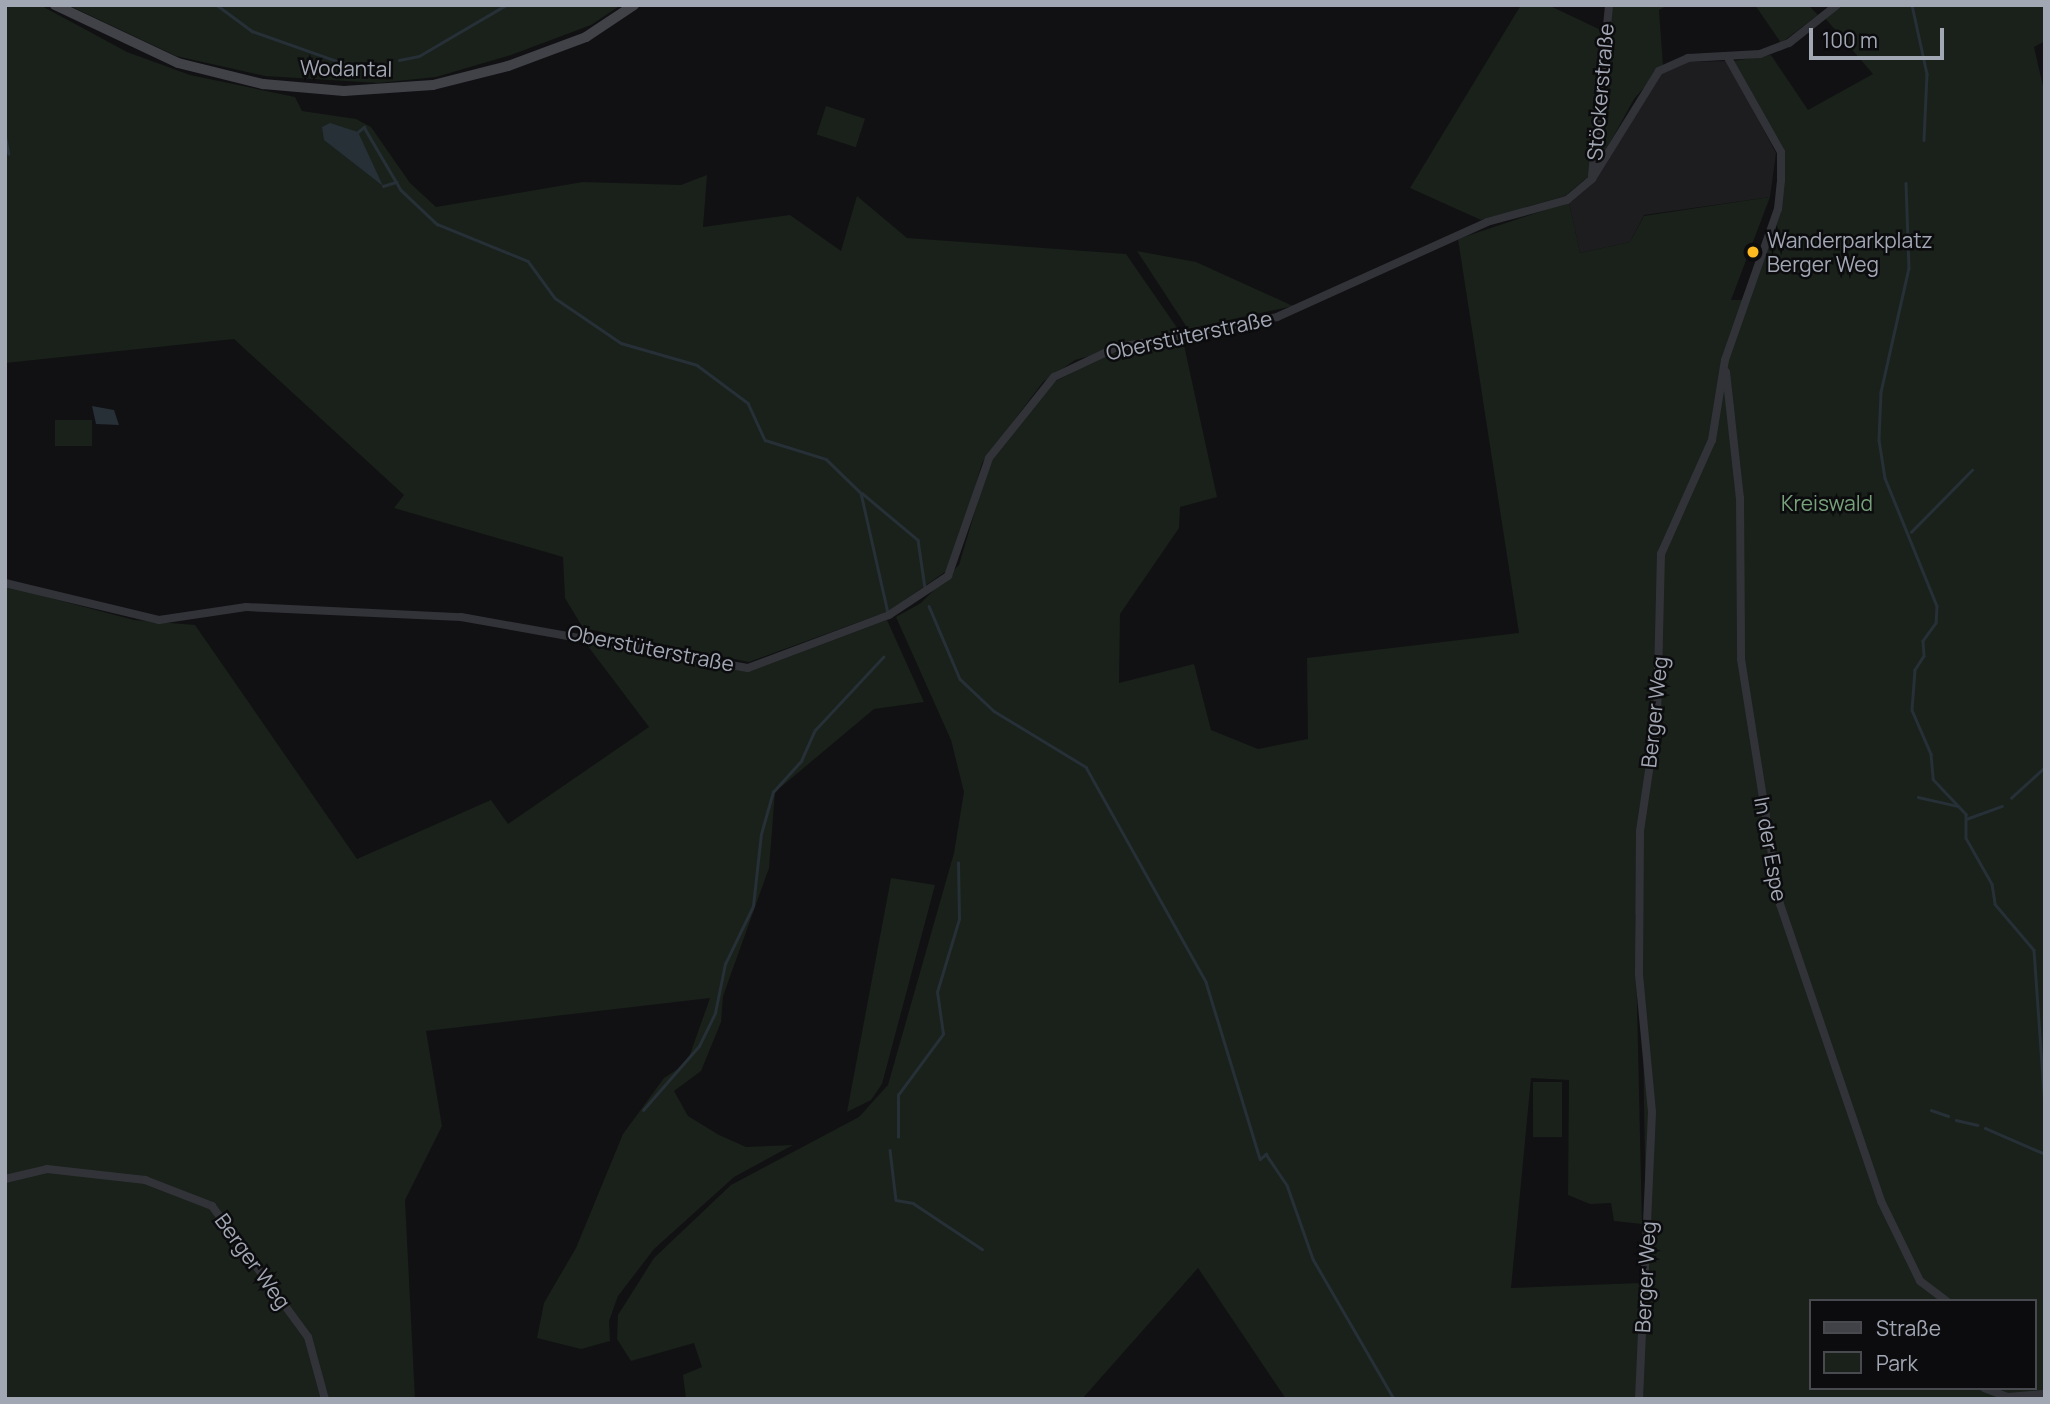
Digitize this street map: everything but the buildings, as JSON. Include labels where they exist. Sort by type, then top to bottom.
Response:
[{"type":"main road","name":"Wodantal","points":[[55,5],[178,63],[263,84],[344,91],[433,85],[508,66],[586,37],[634,5]]},
{"type":"street","name":"Stöckerstraße","points":[[1592,179],[1609,5]]},
{"type":"street","name":"Oberstüterstraße","points":[[5,583],[145,618],[178,621],[260,607],[461,617],[748,668],[889,615],[948,576],[964,544],[973,496],[989,458],[1054,377],[1080,362],[1115,348],[1277,317],[1487,222],[1567,200],[1592,179],[1659,71],[1688,58],[1728,58],[1790,43],[1837,5]]},
{"type":"street","name":"Berger Weg","points":[[1639,1399],[1652,1112],[1639,974],[1640,831],[1657,717],[1661,554],[1712,440],[1725,360],[1778,209],[1782,180],[1781,152],[1728,58]]},
{"type":"street","name":"In der Espe","points":[[1725,360],[1740,498],[1741,659],[1780,904],[1881,1201],[1920,1281],[1944,1299]]},
{"type":"street","name":"Berger Weg","points":[[5,1179],[47,1169],[145,1180],[212,1206],[308,1337],[325,1399]]},
{"type":"street","points":[[1989,1390],[2008,1397],[2045,1394]]},
{"type":"shaded area","points":[[1727,61],[1776,153],[1770,197],[1644,215],[1630,242],[1580,253],[1569,202],[1660,75],[1688,62]]},
{"type":"shaded area","points":[[330,123],[358,132],[383,186],[324,140],[322,127]]},
{"type":"shaded area","points":[[92,406],[114,410],[119,425],[96,424]]},
{"type":"green space","points":[[5,5],[40,5],[127,52],[190,75],[295,97],[302,111],[356,119],[371,127],[410,183],[436,207],[583,182],[681,185],[707,175],[703,227],[790,215],[841,251],[857,196],[907,238],[1126,254],[1180,332],[1075,360],[1043,382],[982,463],[952,567],[889,611],[749,662],[583,628],[565,598],[563,557],[394,508],[404,495],[234,339],[5,363]]},
{"type":"green space","points":[[68,5],[621,5],[591,25],[511,55],[436,77],[378,83],[265,76],[176,56]]},
{"type":"green space","points":[[1521,5],[1548,5],[1603,31],[1589,176],[1565,196],[1481,220],[1410,188]]},
{"type":"green space","points":[[1611,5],[1668,5],[1659,10],[1663,66],[1634,99],[1595,170]]},
{"type":"green space","points":[[1755,5],[1808,5],[1818,15],[1781,43]]},
{"type":"green space","name":"Kreiswald","points":[[1842,5],[2045,5],[2045,41],[2034,47],[2045,95],[2045,1399],[1642,1399],[1646,1226],[1641,915],[1635,914],[1642,1224],[1614,1221],[1611,1203],[1590,1204],[1568,1195],[1569,1080],[1531,1078],[1511,1288],[1640,1283],[1637,1399],[1286,1399],[1198,1268],[1082,1399],[686,1399],[683,1375],[702,1367],[694,1343],[631,1361],[617,1339],[618,1315],[654,1258],[731,1185],[859,1117],[888,1085],[954,853],[964,792],[951,740],[896,617],[921,603],[959,565],[989,464],[1052,383],[1108,354],[1184,345],[1217,497],[1180,507],[1179,528],[1120,614],[1119,683],[1194,664],[1211,730],[1258,749],[1308,739],[1307,658],[1519,633],[1458,239],[1569,202],[1580,253],[1630,242],[1644,216],[1770,197],[1731,300],[1745,300],[1780,208],[1783,151],[1733,61],[1771,55],[1808,110],[1873,74],[1825,18]]},
{"type":"green space","points":[[826,106],[865,119],[856,147],[817,135]]},
{"type":"green space","points":[[1137,251],[1196,262],[1293,306],[1188,329]]},
{"type":"green space","points":[[55,420],[92,420],[92,446],[55,446]]},
{"type":"green space","points":[[5,586],[134,620],[195,625],[357,859],[491,800],[508,824],[649,727],[584,641],[748,672],[887,620],[924,702],[874,709],[775,792],[769,868],[723,996],[721,1022],[701,1071],[674,1091],[688,1116],[719,1135],[746,1147],[793,1145],[734,1177],[654,1249],[618,1296],[609,1321],[610,1341],[581,1349],[537,1338],[544,1303],[576,1248],[623,1134],[664,1078],[687,1063],[710,998],[426,1031],[442,1126],[405,1200],[415,1399],[5,1399]]},
{"type":"green space","points":[[891,878],[935,885],[882,1084],[871,1100],[847,1112]]},
{"type":"green space","points":[[1533,1082],[1562,1082],[1562,1137],[1533,1137]]},
{"type":"waterway","points":[[217,5],[252,31],[345,64]]},
{"type":"waterway","points":[[399,60],[419,56],[506,5]]},
{"type":"waterway","points":[[1912,5],[1927,74],[1924,140]]},
{"type":"waterway","points":[[358,132],[364,127],[401,190],[437,224],[528,261],[555,298],[621,343],[697,365],[748,403],[765,440],[826,459],[861,493],[888,613]]},
{"type":"waterway","points":[[5,134],[9,154]]},
{"type":"waterway","points":[[383,186],[396,182]]},
{"type":"waterway","points":[[1906,183],[1909,268],[1881,392],[1879,440],[1885,478],[1937,606],[1936,623],[1923,641],[1924,656],[1915,670],[1912,710],[1931,754],[1933,779],[1966,814],[1966,838],[1992,884],[1995,904],[2034,950],[2045,1107]]},
{"type":"waterway","points":[[1911,532],[1972,470]]},
{"type":"waterway","points":[[862,493],[918,540],[925,588]]},
{"type":"waterway","points":[[929,606],[960,679],[994,711],[1086,767],[1206,982],[1260,1159],[1266,1154],[1287,1185],[1313,1259],[1394,1399]]},
{"type":"waterway","points":[[643,1110],[699,1046],[715,1013],[725,964],[753,906],[761,834],[773,792],[801,761],[815,730],[883,657]]},
{"type":"waterway","points":[[2011,798],[2045,767]]},
{"type":"waterway","points":[[1918,797],[1958,806]]},
{"type":"waterway","points":[[1966,819],[2002,806]]},
{"type":"waterway","points":[[898,1137],[898,1095],[943,1034],[937,992],[959,919],[958,863]]},
{"type":"waterway","points":[[1931,1110],[1948,1116]]},
{"type":"waterway","points":[[1956,1120],[1977,1125]]},
{"type":"waterway","points":[[1985,1128],[2045,1154]]},
{"type":"waterway","points":[[890,1150],[896,1200],[913,1203],[982,1249]]},
{"type":"place","name":"Wanderparkplatz Berger Weg","points":[[1753,252]]}]
